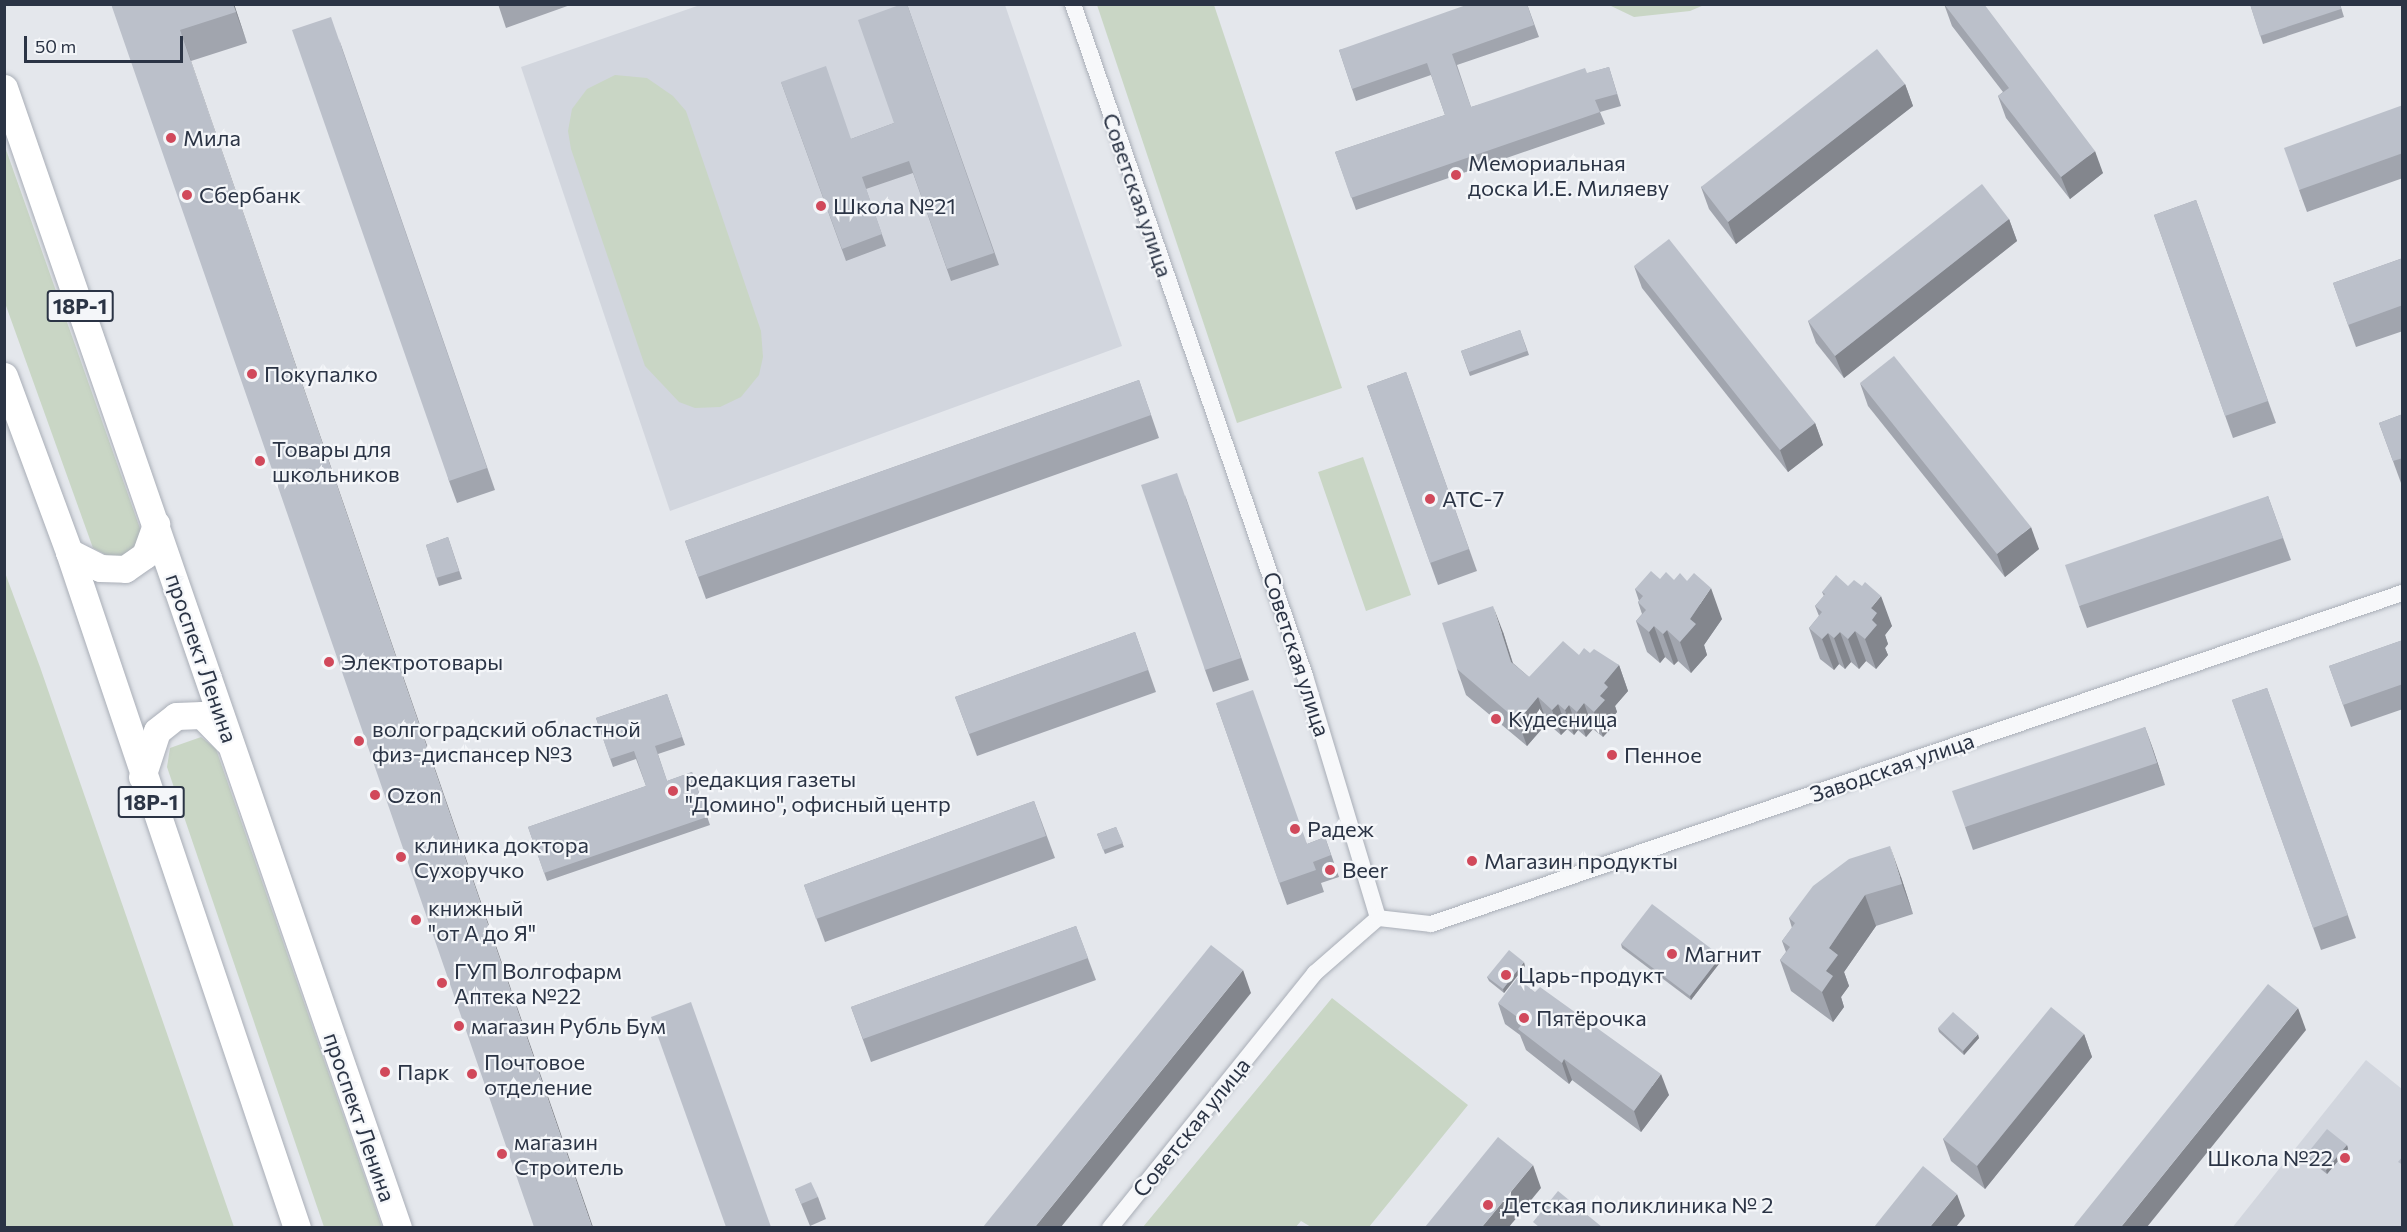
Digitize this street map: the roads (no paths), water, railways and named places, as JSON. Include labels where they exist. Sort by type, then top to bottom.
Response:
[{"type":"main road","name":"проспект Ленина","points":[[4,88],[398,1227]]},
{"type":"main road","name":"18Р-1","points":[[4,376],[69,552],[142,777],[297,1227]]},
{"type":"main road","points":[[69,552],[100,568],[125,569],[145,555],[156,524]]},
{"type":"main road","points":[[142,777],[157,731],[176,716],[202,715],[232,746]]},
{"type":"street","name":"Советская улица","points":[[1073,4],[1305,676],[1378,918],[1315,973],[1110,1227]]},
{"type":"street","name":"Заводская улица","points":[[1378,918],[1431,924],[2403,593]]},
{"type":"place","name":"Мила","points":[[171,138]]},
{"type":"place","name":"Мемориальная доска И.Е. Миляеву","points":[[1456,175]]},
{"type":"place","name":"Сбербанк","points":[[187,195]]},
{"type":"place","name":"Школа №21","points":[[821,206]]},
{"type":"place","name":"Покупалко","points":[[252,374]]},
{"type":"place","name":"Товары для школьников","points":[[260,461]]},
{"type":"place","name":"АТС-7","points":[[1430,499]]},
{"type":"place","name":"Электротовары","points":[[329,662]]},
{"type":"place","name":"Кудесница","points":[[1496,719]]},
{"type":"place","name":"волгоградский областной физ-диспансер №3","points":[[359,741]]},
{"type":"place","name":"Пенное","points":[[1612,755]]},
{"type":"place","name":"редакция газеты \"Домино\", офисный центр","points":[[673,791]]},
{"type":"place","name":"Ozon","points":[[375,795]]},
{"type":"place","name":"Радеж","points":[[1295,829]]},
{"type":"place","name":"клиника доктора Сухоручко","points":[[401,857]]},
{"type":"place","name":"Магазин продукты","points":[[1472,861]]},
{"type":"place","name":"Beer","points":[[1330,870]]},
{"type":"place","name":"книжный \"от А до Я\"","points":[[416,920]]},
{"type":"place","name":"Магнит","points":[[1672,954]]},
{"type":"place","name":"Царь-продукт","points":[[1506,975]]},
{"type":"place","name":"ГУП Волгофарм Аптека №22","points":[[442,983]]},
{"type":"place","name":"Пятёрочка","points":[[1524,1018]]},
{"type":"place","name":"магазин Рубль Бум","points":[[459,1026]]},
{"type":"place","name":"Парк","points":[[385,1072]]},
{"type":"place","name":"Почтовое отделение","points":[[472,1074]]},
{"type":"place","name":"магазин Строитель","points":[[502,1154]]},
{"type":"place","name":"Школа №22","points":[[2345,1158]]},
{"type":"place","name":"Детская поликлиника № 2","points":[[1488,1205]]}]
